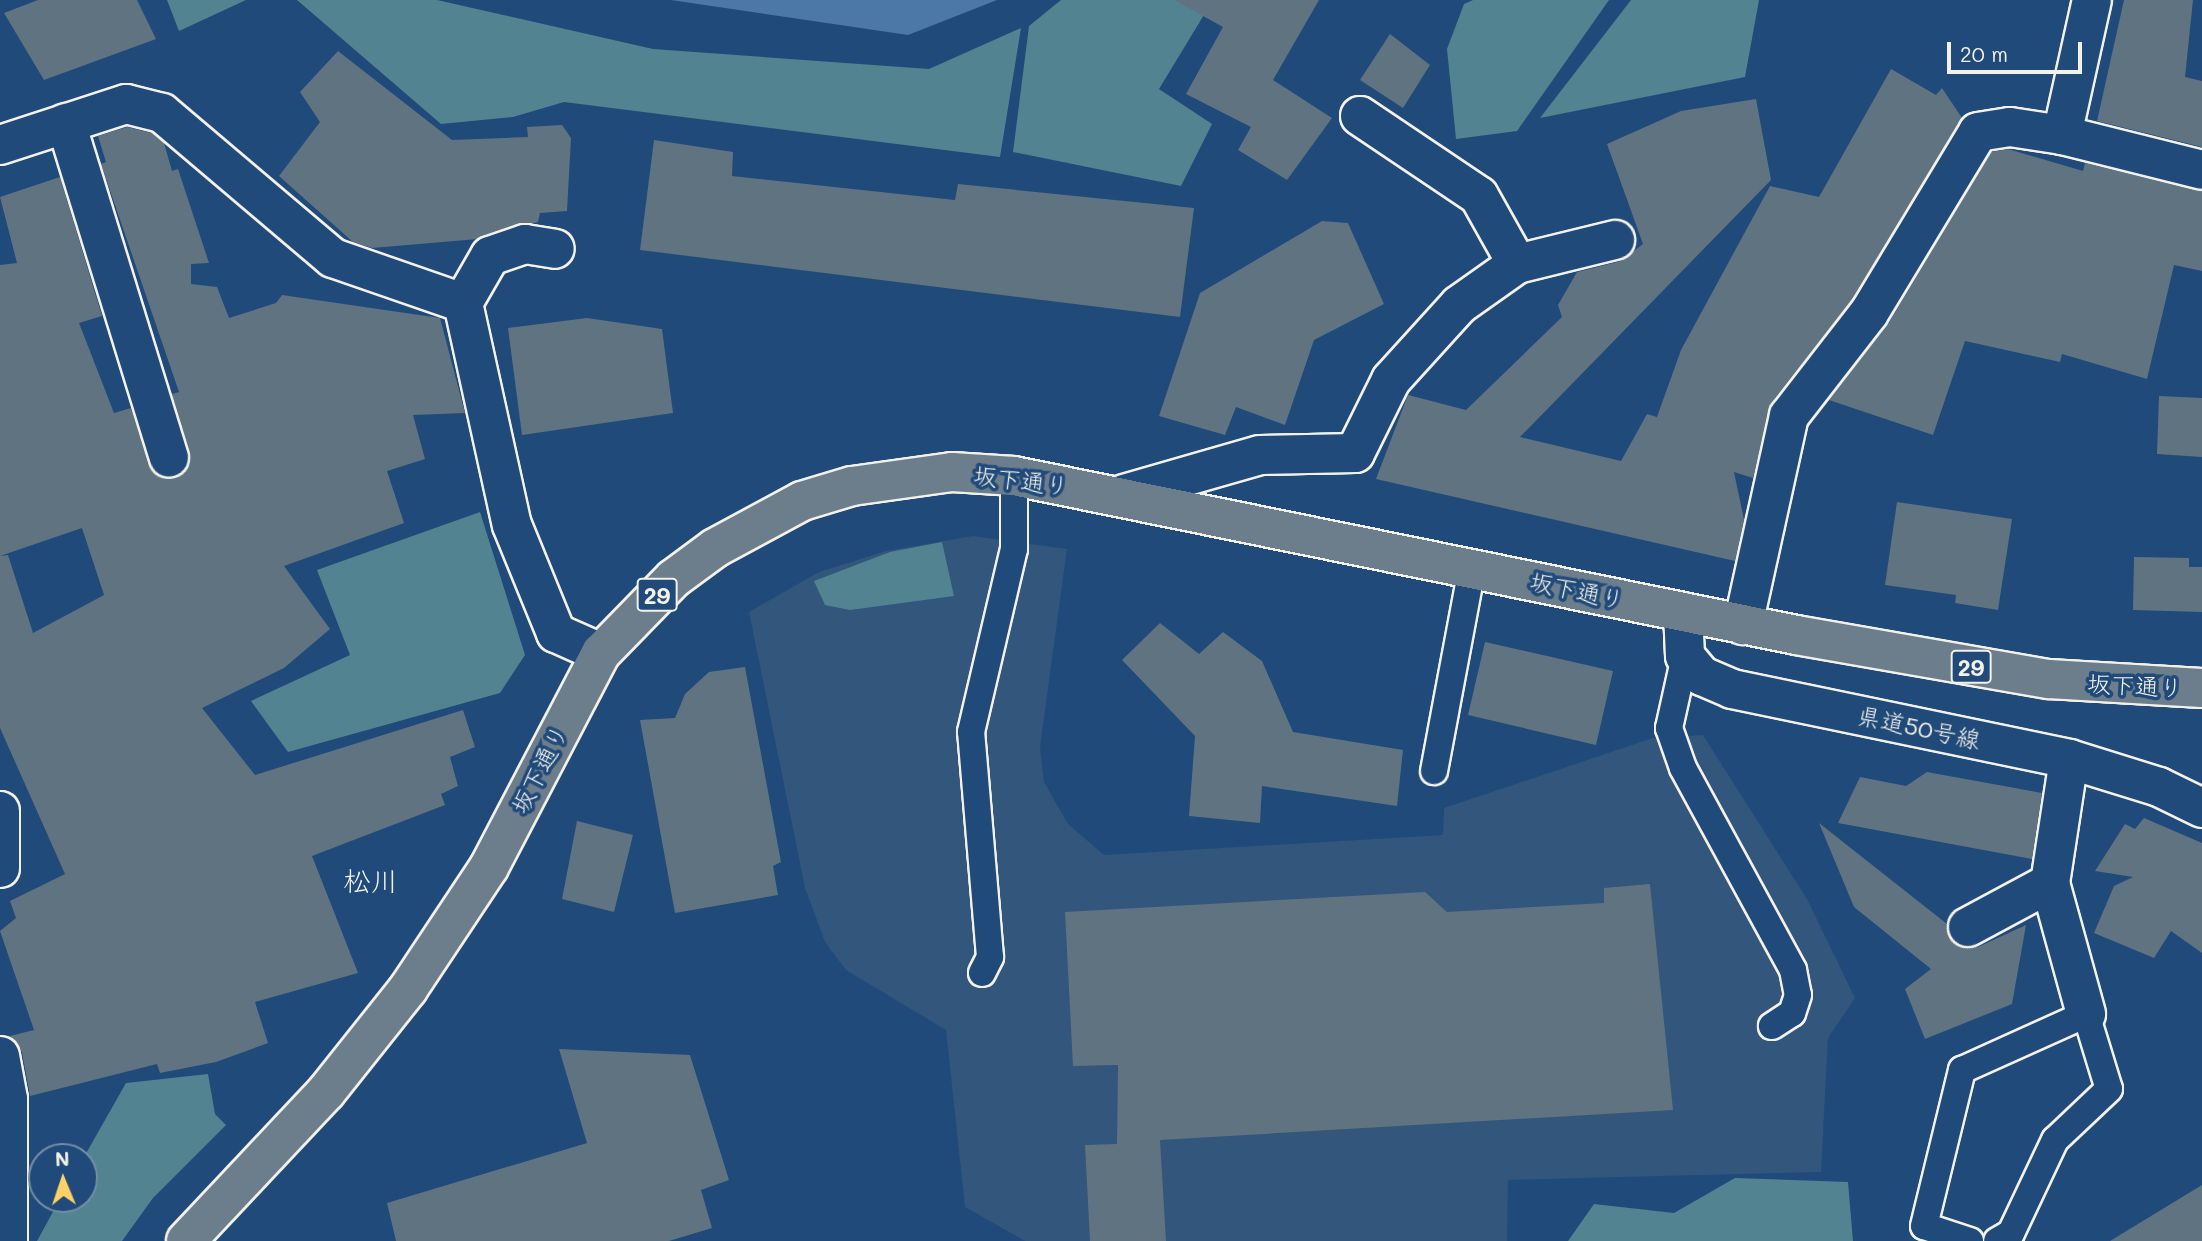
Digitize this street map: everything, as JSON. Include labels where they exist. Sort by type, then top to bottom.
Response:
[{"type":"main road","name":"坂下通り","points":[[186,1241],[326,1092],[408,989],[489,867],[600,653],[673,579],[759,520],[802,501],[899,477],[952,472],[1014,476],[1124,494],[1743,625],[2049,679],[2202,688]]},
{"type":"street","points":[[2062,135],[2092,0]]},
{"type":"street","points":[[0,145],[126,104],[162,113],[333,258],[463,303]]},
{"type":"street","points":[[1360,116],[1479,195],[1517,264]]},
{"type":"street","points":[[66,123],[169,457]]},
{"type":"street","points":[[1743,625],[1789,416],[1869,313],[1978,132],[2010,127],[2062,135],[2202,170]]},
{"type":"street","points":[[1124,494],[1260,455],[1354,453],[1391,380],[1459,305],[1517,264],[1615,240]]},
{"type":"street","points":[[555,249],[524,244],[490,256],[463,303],[512,525],[556,634],[600,653]]},
{"type":"street","points":[[1683,612],[1685,656]]},
{"type":"street","name":"県道50号線","points":[[1685,656],[1702,676],[1732,689],[2069,760],[2159,787],[2202,808]]},
{"type":"street","points":[[2069,760],[2050,883],[2086,1014]]},
{"type":"street","points":[[0,811],[0,868]]},
{"type":"street","points":[[1968,927],[2050,883]]},
{"type":"street","points":[[0,1056],[4,1099],[8,1241]]},
{"type":"lane","points":[[982,973],[990,957],[971,732],[1014,549],[1014,476]]},
{"type":"lane","points":[[1434,771],[1472,567]]},
{"type":"lane","points":[[1685,656],[1669,728],[1683,768],[1793,970],[1798,995],[1792,1013],[1772,1026]]},
{"type":"lane","points":[[1970,1241],[1924,1226],[1962,1070],[2086,1014],[2109,1089],[2055,1140],[2011,1233],[1997,1241]]},
{"type":"shaded area","points":[[671,0],[997,0],[908,35]]},
{"type":"shaded area","points":[[973,536],[1067,549],[1040,747],[1044,782],[1068,824],[1104,855],[1443,835],[1444,808],[1653,738],[1703,735],[1807,899],[1855,998],[1828,1038],[1821,1172],[1508,1180],[1507,1241],[1025,1241],[965,1207],[946,1030],[846,970],[825,942],[805,888],[749,612],[819,572],[886,551]]},
{"type":"green space","points":[[167,0],[246,0],[179,31]]},
{"type":"green space","points":[[297,0],[437,0],[653,49],[929,69],[1021,28],[1000,157],[564,102],[513,117],[441,124]]},
{"type":"green space","points":[[1061,0],[1213,0],[1159,89],[1212,124],[1181,186],[1013,152],[1029,26]]},
{"type":"green space","points":[[1473,0],[1609,0],[1517,131],[1456,139],[1447,49],[1464,4]]},
{"type":"green space","points":[[1631,0],[1759,0],[1745,77],[1540,118]]},
{"type":"green space","points":[[480,512],[525,655],[500,693],[288,752],[251,701],[350,655],[317,570]]},
{"type":"green space","points":[[942,542],[954,596],[850,610],[825,605],[814,581],[890,552]]},
{"type":"green space","points":[[208,1074],[215,1114],[226,1125],[153,1198],[122,1241],[37,1241],[52,1213],[98,1213],[98,1143],[92,1143],[126,1083]]},
{"type":"green space","points":[[1735,1178],[1848,1182],[1853,1241],[1568,1241],[1594,1204],[1674,1213]]},
{"type":"building","points":[[38,0],[137,0],[156,39],[44,80],[4,13]]},
{"type":"building","points":[[1174,0],[1319,0],[1273,80],[1332,118],[1287,180],[1238,150],[1251,127],[1186,94],[1223,27]]},
{"type":"building","points":[[2124,0],[2193,0],[2185,77],[2202,81],[2202,147],[2097,121]]},
{"type":"building","points":[[1390,34],[1430,65],[1403,108],[1360,80]]},
{"type":"building","points":[[338,51],[452,140],[528,137],[527,127],[562,125],[571,138],[567,211],[540,213],[538,222],[478,239],[372,248],[353,242],[279,176],[320,122],[300,92]]},
{"type":"building","points":[[1891,69],[1936,95],[1942,88],[1962,118],[1851,301],[1771,403],[1753,478],[1734,472],[1744,520],[1735,561],[1376,479],[1408,395],[1466,410],[1562,317],[1558,305],[1577,272],[1621,261],[1643,244],[1607,144],[1681,111],[1756,99],[1771,180],[1520,437],[1621,461],[1647,414],[1657,417],[1681,350],[1770,186],[1819,197]]},
{"type":"building","points":[[127,127],[152,133],[164,143],[172,171],[178,169],[209,263],[191,264],[191,284],[217,287],[229,318],[276,303],[282,295],[440,318],[465,413],[413,415],[425,459],[387,471],[404,523],[284,566],[330,629],[284,668],[202,708],[255,775],[463,710],[475,747],[450,757],[458,786],[441,794],[445,805],[312,856],[358,973],[255,1002],[268,1043],[216,1062],[160,1073],[157,1064],[30,1096],[22,1052],[10,1036],[34,1030],[0,931],[16,918],[10,901],[65,874],[0,728],[0,265],[17,263],[0,197],[60,177],[102,316],[79,323],[114,413],[131,408],[154,472],[176,478],[190,461],[172,394],[179,392],[101,164],[106,162],[98,136]],"holes":[[[82,528],[104,595],[33,633],[8,555],[0,556]]]},
{"type":"building","points":[[654,140],[733,152],[732,176],[955,200],[958,184],[1194,208],[1180,317],[640,250]]},
{"type":"building","points":[[2008,149],[2083,171],[2085,163],[2202,191],[2202,271],[2174,265],[2147,379],[2062,354],[2060,362],[1965,341],[1933,435],[1829,400],[1888,324],[1991,152]]},
{"type":"building","points":[[1322,221],[1348,223],[1384,304],[1314,340],[1285,425],[1236,407],[1225,435],[1159,416],[1200,293]]},
{"type":"building","points":[[587,318],[662,329],[673,413],[522,435],[508,328]]},
{"type":"building","points":[[2159,396],[2202,398],[2202,457],[2157,454]]},
{"type":"building","points":[[1897,502],[2012,519],[1998,610],[1955,603],[1956,595],[1885,585]]},
{"type":"building","points":[[2134,557],[2189,558],[2189,567],[2202,567],[2202,612],[2133,610]]},
{"type":"building","points":[[1160,623],[1199,654],[1223,632],[1262,661],[1293,732],[1403,750],[1397,806],[1262,786],[1260,823],[1189,816],[1195,736],[1122,660]]},
{"type":"building","points":[[1485,642],[1613,671],[1596,745],[1468,715]]},
{"type":"building","points":[[745,667],[781,862],[773,866],[778,895],[675,913],[640,720],[675,718],[685,694],[709,672]]},
{"type":"building","points":[[1927,772],[2042,793],[2032,859],[1838,823],[1860,777],[1906,786]]},
{"type":"building","points":[[2144,818],[2202,843],[2202,953],[2171,931],[2154,958],[2094,933],[2114,886],[2133,877],[2095,871],[2125,824],[2135,829]]},
{"type":"building","points":[[577,821],[633,835],[614,912],[562,899]]},
{"type":"building","points":[[1819,823],[1947,924],[1957,946],[1978,947],[2026,925],[2012,1004],[1925,1039],[1905,989],[1931,969],[1854,907]]},
{"type":"building","points":[[1650,884],[1673,1110],[1160,1140],[1166,1241],[1090,1241],[1085,1145],[1117,1144],[1118,1065],[1073,1066],[1065,912],[1425,892],[1447,912],[1604,903],[1604,888]]},
{"type":"building","points":[[559,1049],[690,1055],[729,1180],[701,1190],[712,1228],[669,1241],[396,1241],[387,1203],[587,1143]]},
{"type":"building","points":[[2202,1185],[2202,1241],[2110,1241]]},
{"type":"district","name":"松川","points":[[371,880]]}]
